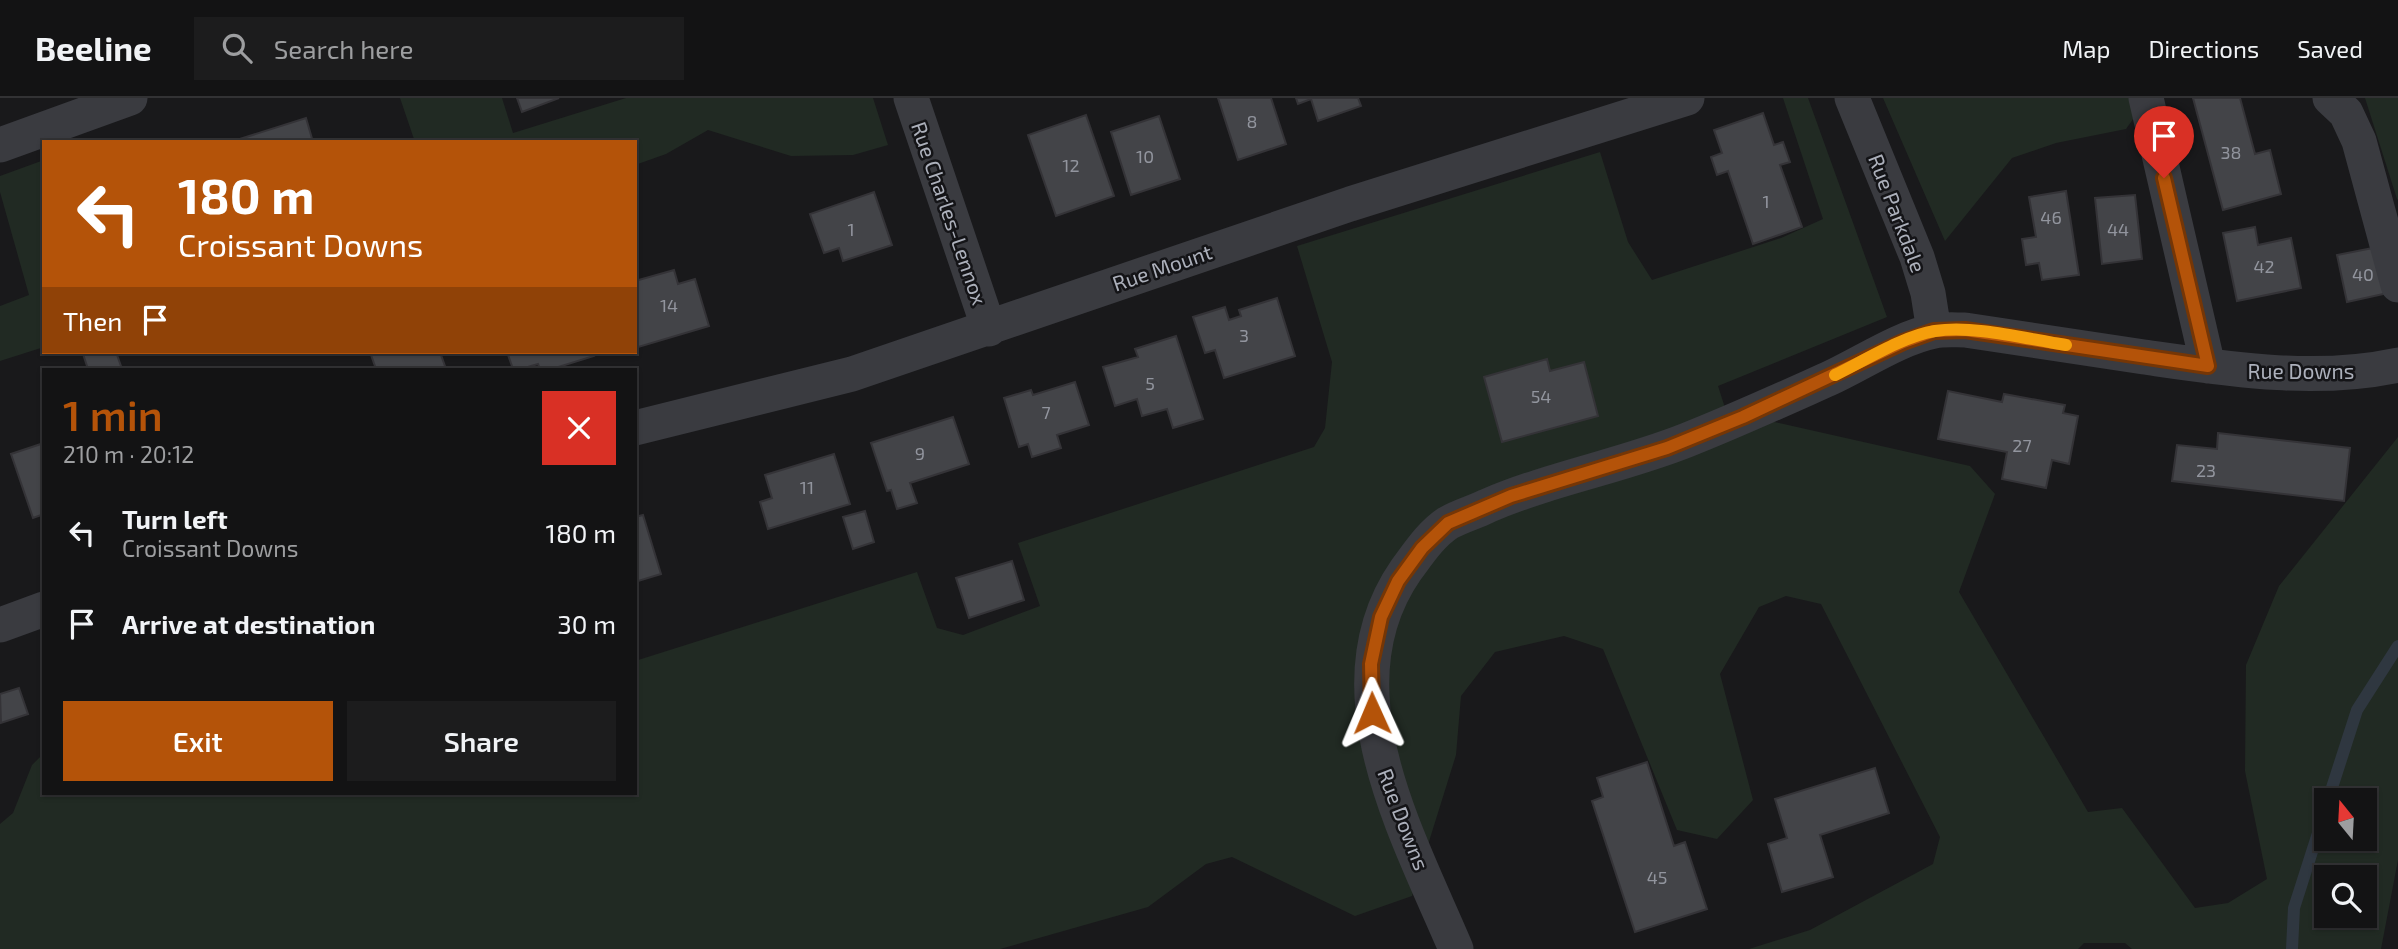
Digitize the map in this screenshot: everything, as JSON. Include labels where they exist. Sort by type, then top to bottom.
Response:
[{"type":"street","points":[[0,145],[130,98]]},
{"type":"street","name":"Rue Charles-Lennox","points":[[911,98],[989,329]]},
{"type":"street","name":"Rue Mount","points":[[637,428],[852,374],[1337,208],[1687,98]]},
{"type":"street","name":"Rue Parkdale","points":[[1852,98],[1917,257],[1928,293],[1934,331]]},
{"type":"street","points":[[2146,98],[2208,366]]},
{"type":"street","points":[[2330,98],[2346,113],[2359,141],[2398,285]]},
{"type":"street","name":"Rue Downs","points":[[1456,949],[1382,764],[1372,713],[1371,664],[1381,617],[1398,581],[1422,548],[1448,523],[1511,496],[1667,448],[1743,417],[1903,342],[1934,331],[1965,330],[2208,366],[2294,373],[2347,372],[2398,365]]},
{"type":"street","points":[[0,625],[42,610]]},
{"type":"shaded area","points":[[400,98],[502,98],[513,133],[626,98],[873,98],[888,145],[853,155],[791,156],[708,130],[666,154],[637,164],[637,140],[414,140]]},
{"type":"shaded area","points":[[1783,98],[1808,98],[1887,317],[1718,386],[1726,411],[1970,466],[1995,494],[1959,592],[2088,812],[2122,808],[2195,908],[2228,903],[2267,879],[2245,771],[2246,665],[2279,586],[2398,437],[2398,860],[2381,949],[2132,949],[2125,943],[2084,943],[2078,949],[1749,949],[1810,930],[1933,864],[1940,837],[1821,604],[1786,596],[1759,607],[1720,674],[1753,800],[1717,839],[1677,830],[1603,649],[1564,636],[1495,652],[1461,696],[1456,755],[1412,896],[1355,916],[1232,857],[1206,864],[1148,907],[1000,949],[0,949],[0,824],[13,813],[32,765],[42,755],[42,795],[637,795],[637,660],[917,572],[937,628],[963,635],[1040,606],[1018,543],[1314,447],[1325,428],[1332,362],[1297,246],[1600,152],[1628,242],[1652,280],[1781,238],[1823,219]]},
{"type":"shaded area","points":[[1883,98],[2139,98],[2141,108],[2126,129],[2056,143],[2012,158],[1945,241]]},
{"type":"shaded area","points":[[2365,98],[2398,98],[2398,200],[2397,199]]},
{"type":"shaded area","points":[[42,161],[42,348],[0,361],[0,306],[29,295],[0,192],[0,176]]},
{"type":"building","points":[[517,98],[559,98],[522,112]]},
{"type":"building","points":[[1218,98],[1271,98],[1286,144],[1238,160]]},
{"type":"building","points":[[1296,98],[1358,98],[1361,106],[1318,121],[1311,99],[1298,104]]},
{"type":"building","points":[[2193,98],[2240,98],[2255,154],[2270,150],[2281,194],[2223,210]]},
{"type":"building","points":[[1763,113],[1774,145],[1783,142],[1790,162],[1780,165],[1802,227],[1753,244],[1728,171],[1717,175],[1711,157],[1722,153],[1714,130]]},
{"type":"building","points":[[1086,115],[1114,196],[1056,216],[1028,135]]},
{"type":"building","points":[[1159,116],[1180,179],[1131,195],[1111,132]]},
{"type":"building","points":[[306,118],[312,140],[240,140]]},
{"type":"building","points":[[2066,191],[2079,275],[2042,280],[2039,263],[2026,265],[2022,239],[2036,237],[2029,197]]},
{"type":"building","points":[[874,192],[892,245],[843,261],[839,248],[824,253],[810,214]]},
{"type":"building","points":[[2135,195],[2142,259],[2102,264],[2095,198]]},
{"type":"building","points":[[2255,227],[2258,245],[2291,238],[2301,288],[2237,301],[2223,233]]},
{"type":"building","points":[[2378,247],[2388,293],[2347,302],[2337,255]]},
{"type":"building","points":[[674,270],[678,284],[695,279],[709,326],[637,347],[637,280]]},
{"type":"building","points":[[1277,298],[1295,356],[1224,378],[1215,350],[1205,353],[1193,317],[1225,307],[1229,320],[1241,316],[1239,310]]},
{"type":"building","points":[[1176,336],[1203,419],[1173,428],[1167,409],[1142,416],[1137,399],[1115,406],[1103,367],[1138,357],[1135,349]]},
{"type":"building","points":[[83,354],[117,354],[122,368],[88,368]]},
{"type":"building","points":[[371,354],[441,354],[446,368],[376,368]]},
{"type":"building","points":[[508,354],[594,356],[555,368],[540,368],[538,364],[513,368]]},
{"type":"building","points":[[1547,359],[1550,371],[1584,362],[1598,416],[1502,442],[1484,377]]},
{"type":"building","points":[[1075,382],[1089,425],[1057,435],[1061,448],[1032,457],[1028,444],[1019,447],[1004,398],[1031,390],[1033,395]]},
{"type":"building","points":[[1948,391],[2002,402],[2004,394],[2065,405],[2063,413],[2078,416],[2069,464],[2052,460],[2046,488],[2002,479],[2007,452],[1938,439]]},
{"type":"building","points":[[953,417],[969,464],[910,483],[917,503],[897,509],[891,490],[887,491],[871,443]]},
{"type":"building","points":[[2218,433],[2350,448],[2344,501],[2172,481],[2177,445],[2217,449]]},
{"type":"building","points":[[42,444],[42,515],[33,518],[11,454]]},
{"type":"building","points":[[834,454],[850,504],[768,529],[760,502],[772,498],[765,475]]},
{"type":"building","points":[[865,511],[874,542],[853,549],[843,517]]},
{"type":"building","points":[[643,515],[661,574],[637,581],[637,516]]},
{"type":"building","points":[[1012,561],[1024,600],[969,618],[956,578]]},
{"type":"building","points":[[19,688],[28,714],[1,723],[0,694]]},
{"type":"building","points":[[1647,762],[1674,846],[1685,842],[1707,909],[1635,932],[1592,801],[1603,797],[1597,778]]},
{"type":"building","points":[[1875,768],[1889,813],[1820,835],[1833,877],[1782,892],[1768,844],[1787,838],[1775,799]]},
{"type":"waterway","points":[[2332,788],[2357,710],[2398,646]]},
{"type":"waterway","points":[[2292,949],[2294,908],[2314,846]]},
{"type":"slow traffic","points":[[1835,375],[1903,342],[1934,331],[1965,330],[2066,345]]},
{"type":"route","points":[[1372,713],[1371,664],[1381,617],[1398,581],[1422,548],[1448,523],[1511,496],[1667,448],[1743,417],[1903,342],[1934,331],[1965,330],[2208,366],[2164,178]]}]
